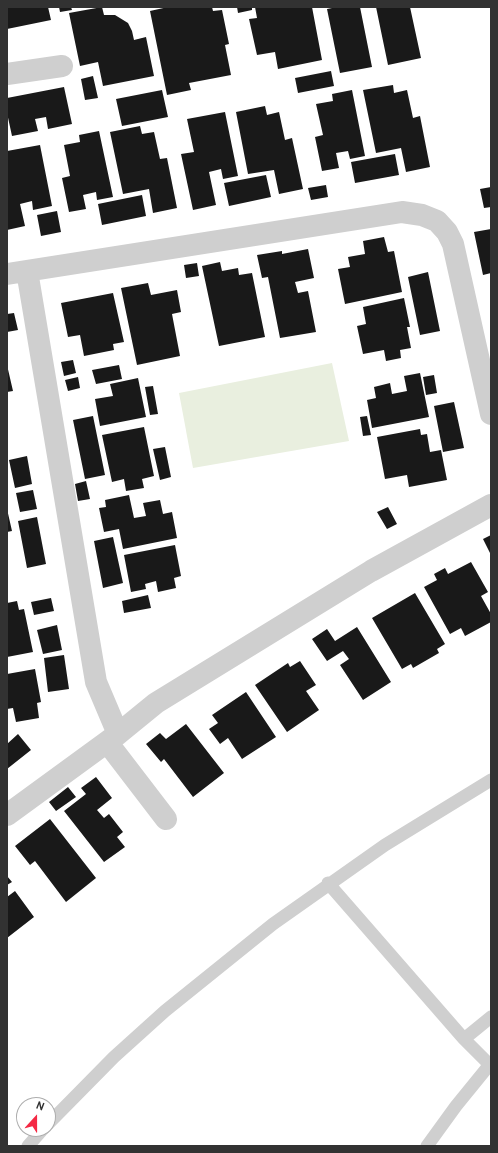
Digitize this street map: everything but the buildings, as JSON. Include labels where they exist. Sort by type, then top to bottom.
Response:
[{"type":"street","points":[[7,74],[62,66]]},
{"type":"street","points":[[166,819],[112,738],[96,682],[17,273],[402,212],[422,215],[437,221],[447,232],[453,244],[491,414]]},
{"type":"street","points":[[7,815],[112,738],[156,703],[371,571],[491,505]]},
{"type":"lane","points":[[56,1116],[114,1057],[165,1011],[267,929],[328,883],[491,780]]},
{"type":"lane","points":[[328,883],[464,1039],[491,1064],[427,1146]]},
{"type":"lane","points":[[464,1039],[491,1017]]},
{"type":"lane","points":[[28,1146],[36,1137]]},
{"type":"green space","points":[[332,363],[349,441],[193,468],[179,393]]}]
